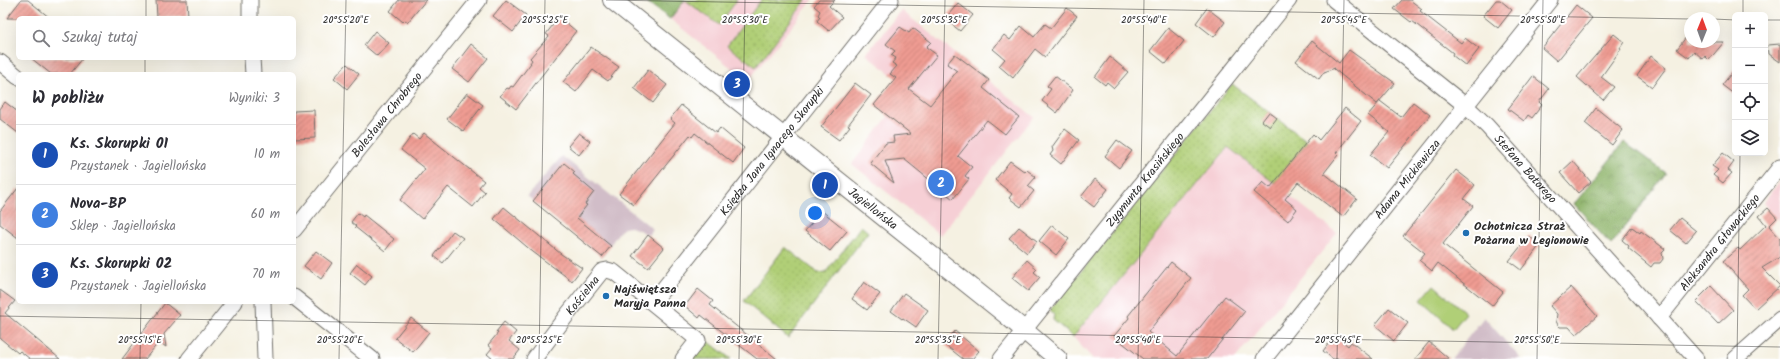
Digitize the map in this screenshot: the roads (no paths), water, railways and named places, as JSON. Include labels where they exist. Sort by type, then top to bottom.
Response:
[{"type":"street","points":[[250,0],[250,16]]},
{"type":"street","name":"Bolesława Chrobrego","points":[[296,228],[478,0]]},
{"type":"street","name":"Jagiellońska","points":[[612,0],[1024,329],[1058,359]]},
{"type":"street","name":"Księdza Jana Ignacego Skorupki","points":[[653,302],[891,0]]},
{"type":"street","name":"Zygmunta Krasińskiego","points":[[1001,359],[1288,0]]},
{"type":"street","name":"Stefana Batorego","points":[[1334,0],[1466,106],[1487,126],[1696,359]]},
{"type":"street","name":"Adama Mickiewicza","points":[[1264,359],[1550,0]]},
{"type":"street","points":[[252,60],[253,72]]},
{"type":"street","points":[[0,62],[16,74]]},
{"type":"street","name":"Aleksandra Głowackiego","points":[[1660,318],[1780,167]]},
{"type":"street","name":"Kościelna","points":[[534,359],[602,272],[607,270],[614,272],[653,302],[698,340],[683,359]]},
{"type":"street","points":[[296,299],[372,359]]},
{"type":"street","points":[[189,359],[232,304]]},
{"type":"street","points":[[263,304],[265,359]]},
{"type":"street","points":[[1735,359],[1780,319]]},
{"type":"place","name":"Ks. Skorupki 02","points":[[737,84]]},
{"type":"place","name":"Nova-BP","points":[[941,183]]},
{"type":"place","name":"Ks. Skorupki 01","points":[[825,185]]},
{"type":"place","name":"Ochotnicza Straż Pożarna w Legionowie","points":[[1466,233]]},
{"type":"place","name":"Najświętsza Maryja Panna","points":[[606,296]]}]
